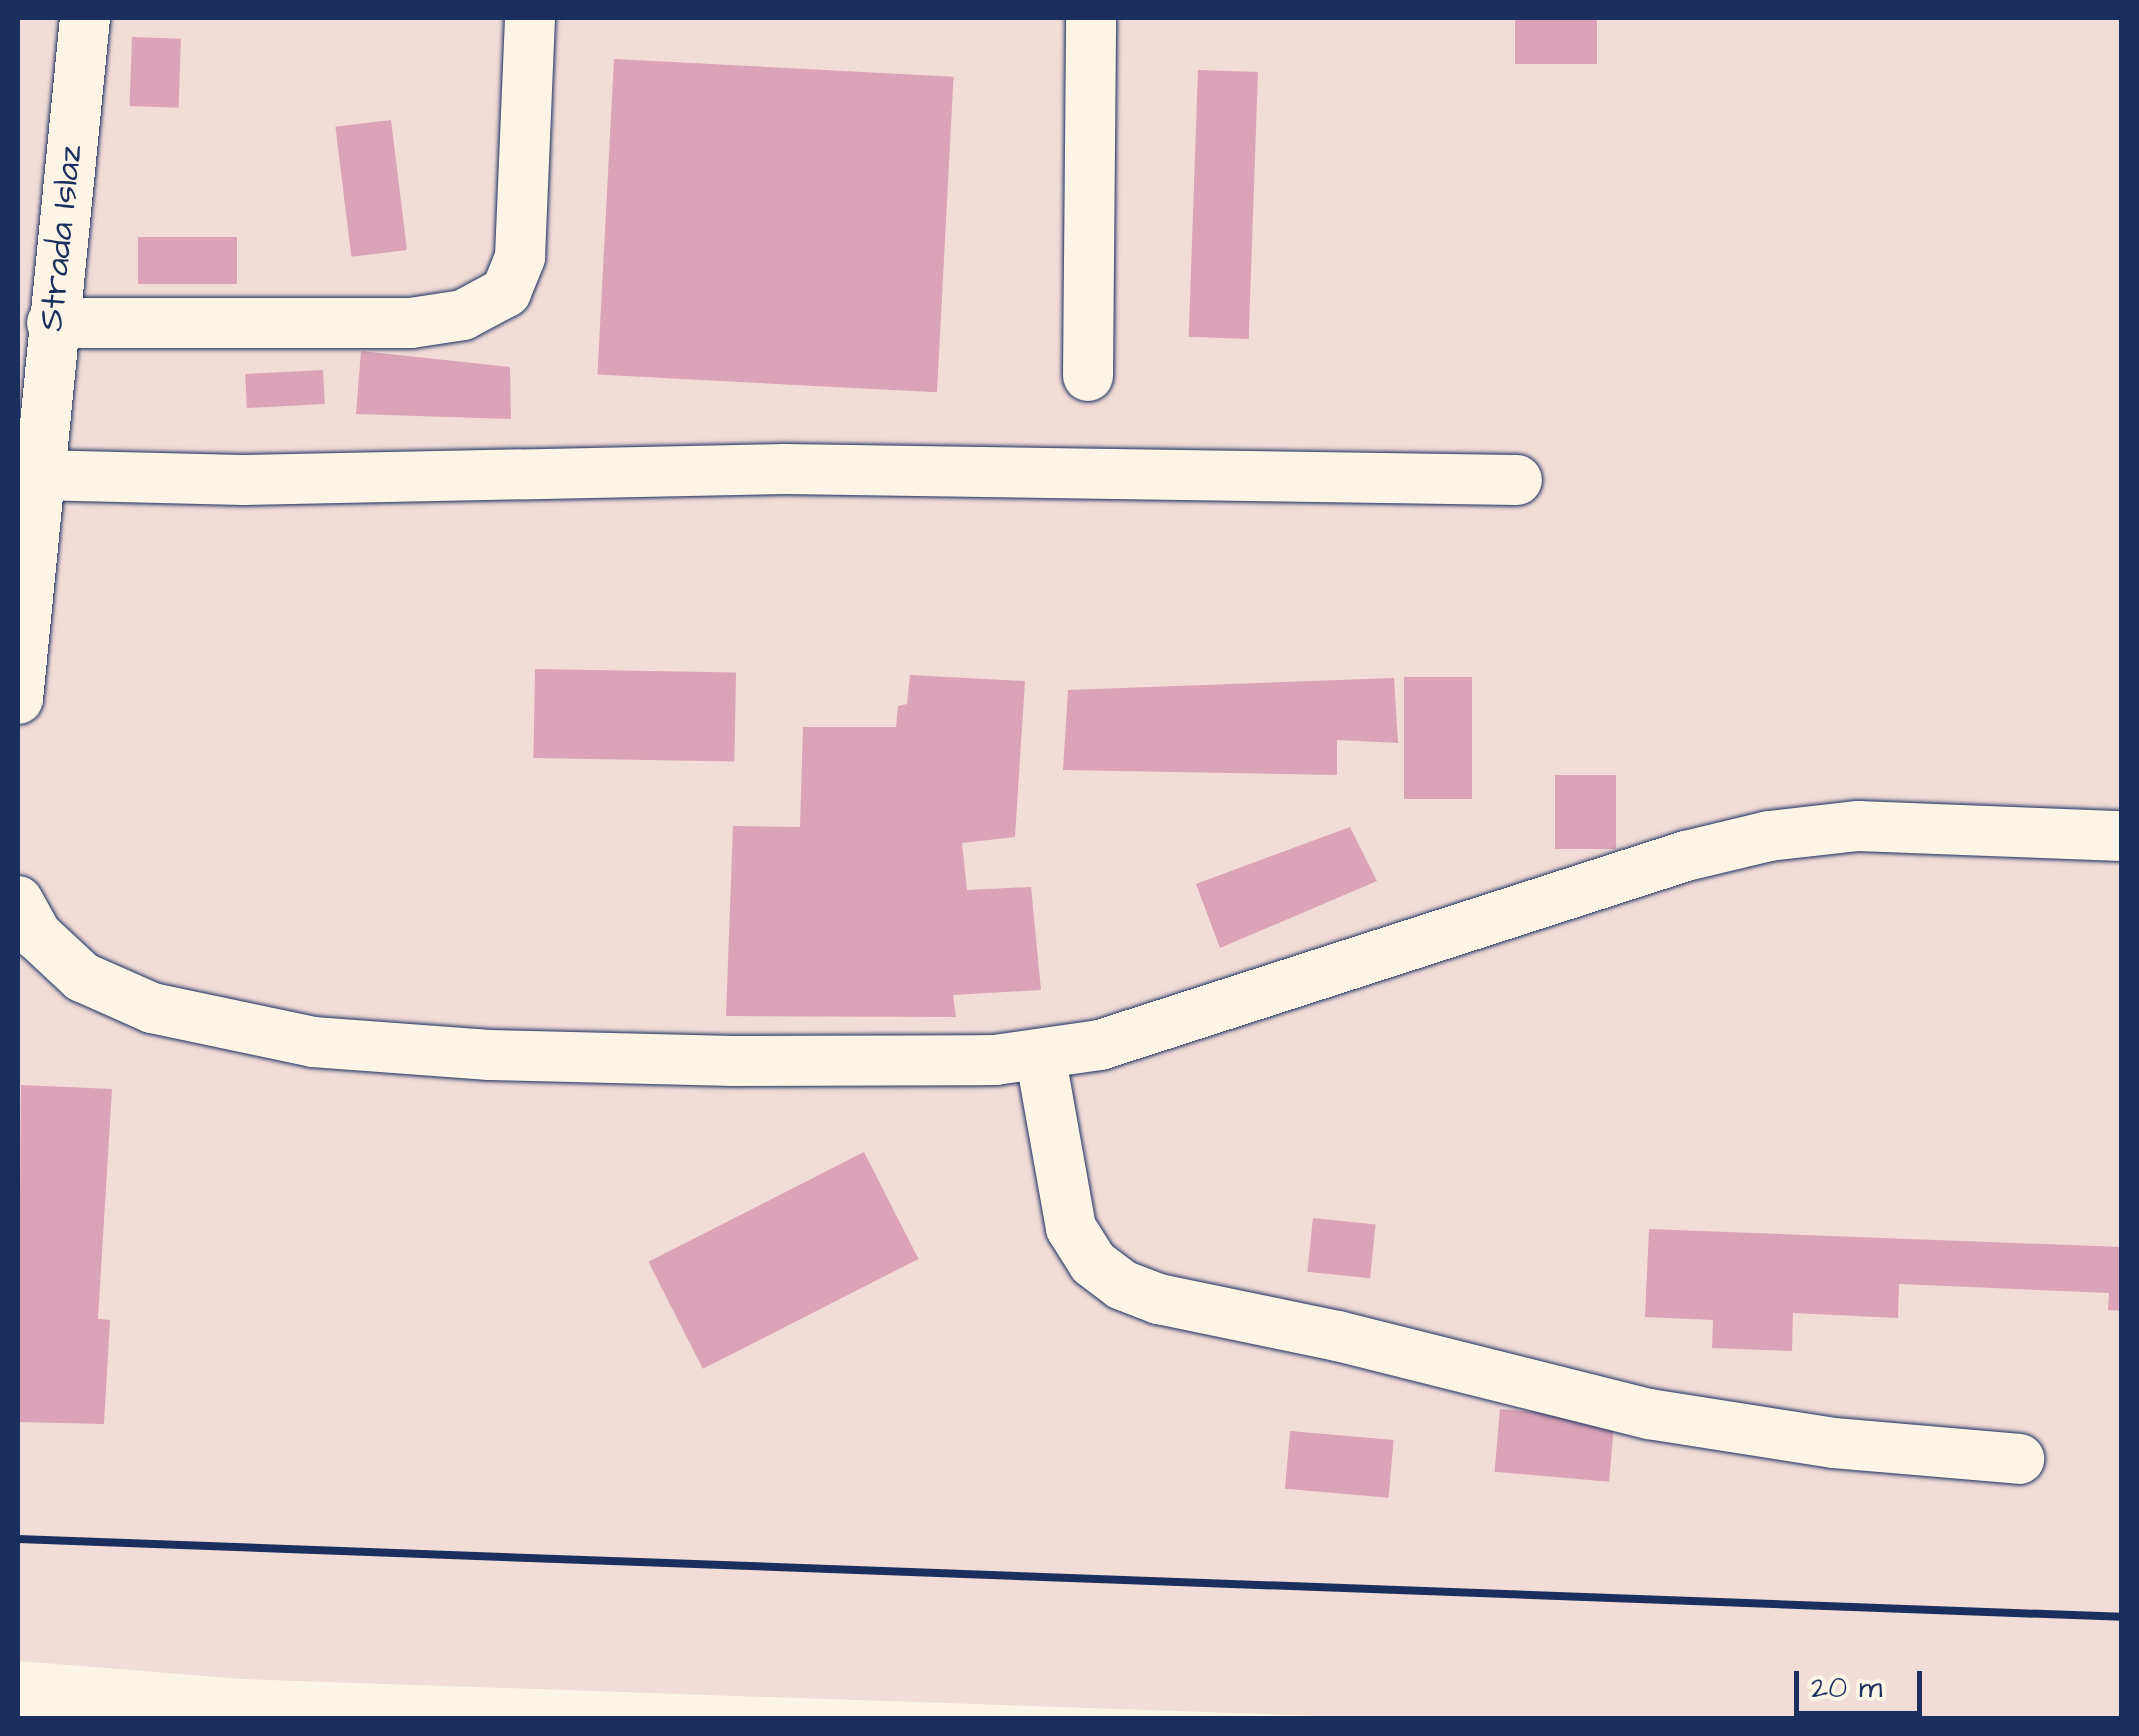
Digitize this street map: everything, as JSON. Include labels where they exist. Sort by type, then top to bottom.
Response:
[{"type":"street","name":"Strada Islaz","points":[[18,698],[36,475],[85,18]]},
{"type":"street","points":[[52,323],[411,323],[463,314],[506,292],[520,257],[530,18]]},
{"type":"street","points":[[1088,376],[1091,18]]},
{"type":"street","points":[[36,475],[243,480],[785,469],[1517,480]]},
{"type":"street","points":[[18,901],[37,935],[82,977],[152,1008],[314,1042],[490,1055],[734,1061],[995,1060],[1100,1046],[1686,856],[1769,836],[1858,826],[2027,836],[2122,836]]},
{"type":"street","points":[[1040,1054],[1072,1228],[1093,1263],[1122,1286],[1159,1299],[1338,1336],[1649,1414],[1834,1443],[2019,1458]]},
{"type":"shaded area","points":[[18,18],[2121,18],[2121,1718],[1379,1718],[243,1679],[18,1661]]},
{"type":"building","points":[[1515,18],[1597,18],[1597,64],[1515,64]]},
{"type":"building","points":[[132,37],[181,39],[179,108],[130,106]]},
{"type":"building","points":[[614,59],[954,77],[937,392],[597,375]]},
{"type":"building","points":[[1198,70],[1258,72],[1249,339],[1189,337]]},
{"type":"building","points":[[391,120],[407,250],[351,257],[335,127]]},
{"type":"building","points":[[138,237],[237,237],[237,284],[138,284]]},
{"type":"building","points":[[361,351],[510,367],[511,419],[356,414]]},
{"type":"building","points":[[323,370],[325,404],[247,408],[245,374]]},
{"type":"building","points":[[535,669],[736,673],[734,761],[533,758]]},
{"type":"building","points":[[910,675],[1025,681],[1015,837],[962,843],[967,890],[1031,887],[1041,990],[953,995],[956,1017],[726,1016],[733,826],[800,827],[803,727],[896,727],[898,706],[907,704]]},
{"type":"building","points":[[1404,677],[1472,677],[1472,799],[1404,799]]},
{"type":"building","points":[[1394,678],[1398,743],[1337,740],[1337,775],[1063,770],[1068,690]]},
{"type":"building","points":[[1555,775],[1616,775],[1616,849],[1555,849]]},
{"type":"building","points":[[1350,827],[1377,881],[1220,948],[1196,884]]},
{"type":"building","points":[[21,1085],[112,1089],[98,1319],[110,1320],[104,1424],[18,1422]]},
{"type":"building","points":[[864,1152],[918,1259],[703,1369],[648,1262]]},
{"type":"building","points":[[1313,1218],[1376,1225],[1370,1278],[1307,1272]]},
{"type":"building","points":[[1649,1229],[2122,1247],[2122,1311],[2108,1310],[2109,1293],[1899,1284],[1898,1318],[1793,1313],[1792,1351],[1712,1348],[1713,1320],[1645,1317]]},
{"type":"building","points":[[1500,1409],[1615,1419],[1609,1482],[1495,1472]]},
{"type":"building","points":[[1290,1431],[1394,1440],[1389,1498],[1285,1489]]},
{"type":"railway","points":[[18,1539],[2122,1617]]}]
